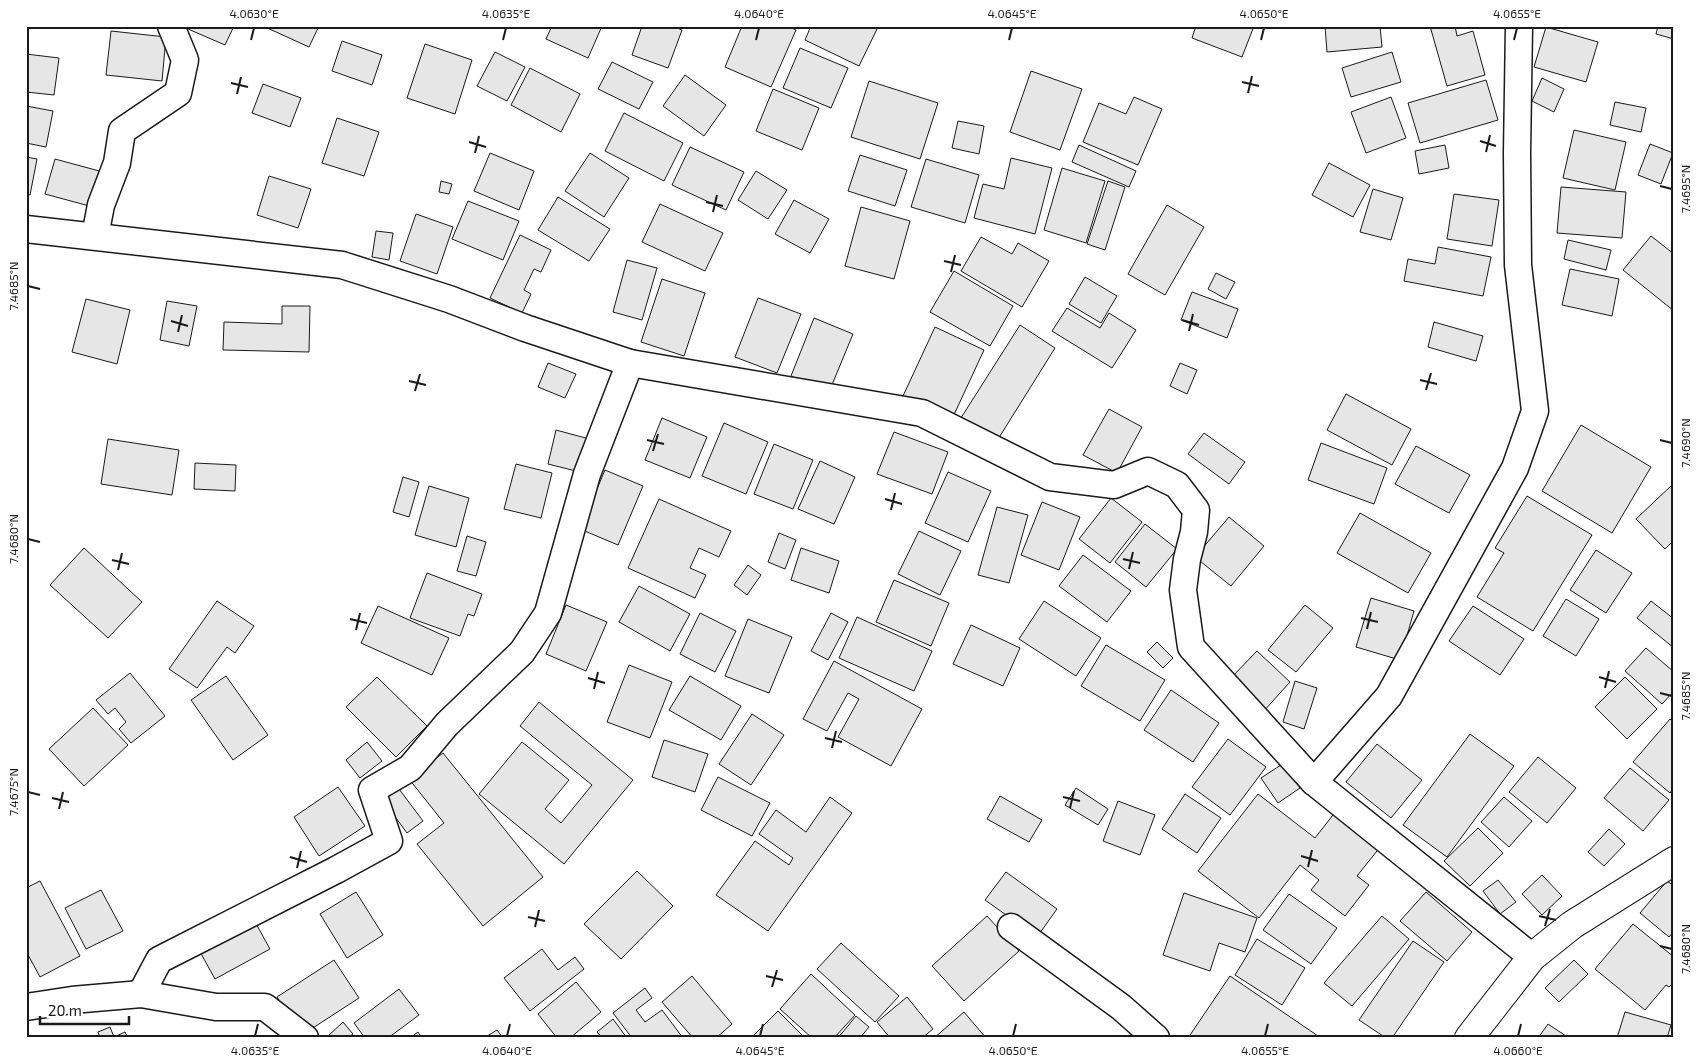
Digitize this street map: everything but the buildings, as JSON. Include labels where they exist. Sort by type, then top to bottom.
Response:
[{"type":"street","points":[[95,236],[101,205],[117,163],[122,131],[178,93],[185,60],[171,26]]},
{"type":"street","points":[[1314,782],[1389,696],[1515,468],[1535,411],[1518,265],[1516,152],[1519,26]]},
{"type":"street","points":[[26,229],[342,265],[448,299],[525,328],[630,363],[922,413],[1050,477],[1114,485],[1148,471],[1177,485],[1196,510],[1194,532],[1182,590],[1191,647],[1314,782],[1532,957]]},
{"type":"street","points":[[141,994],[159,960],[389,841],[372,790],[410,768],[447,724],[522,652],[548,613],[587,474],[630,363]]},
{"type":"street","points":[[1469,1038],[1532,957],[1572,925],[1671,866]]},
{"type":"street","points":[[1011,927],[1121,1007],[1156,1038]]},
{"type":"street","points":[[26,1007],[72,1000],[141,994],[216,1007],[264,1007],[306,1038]]}]
